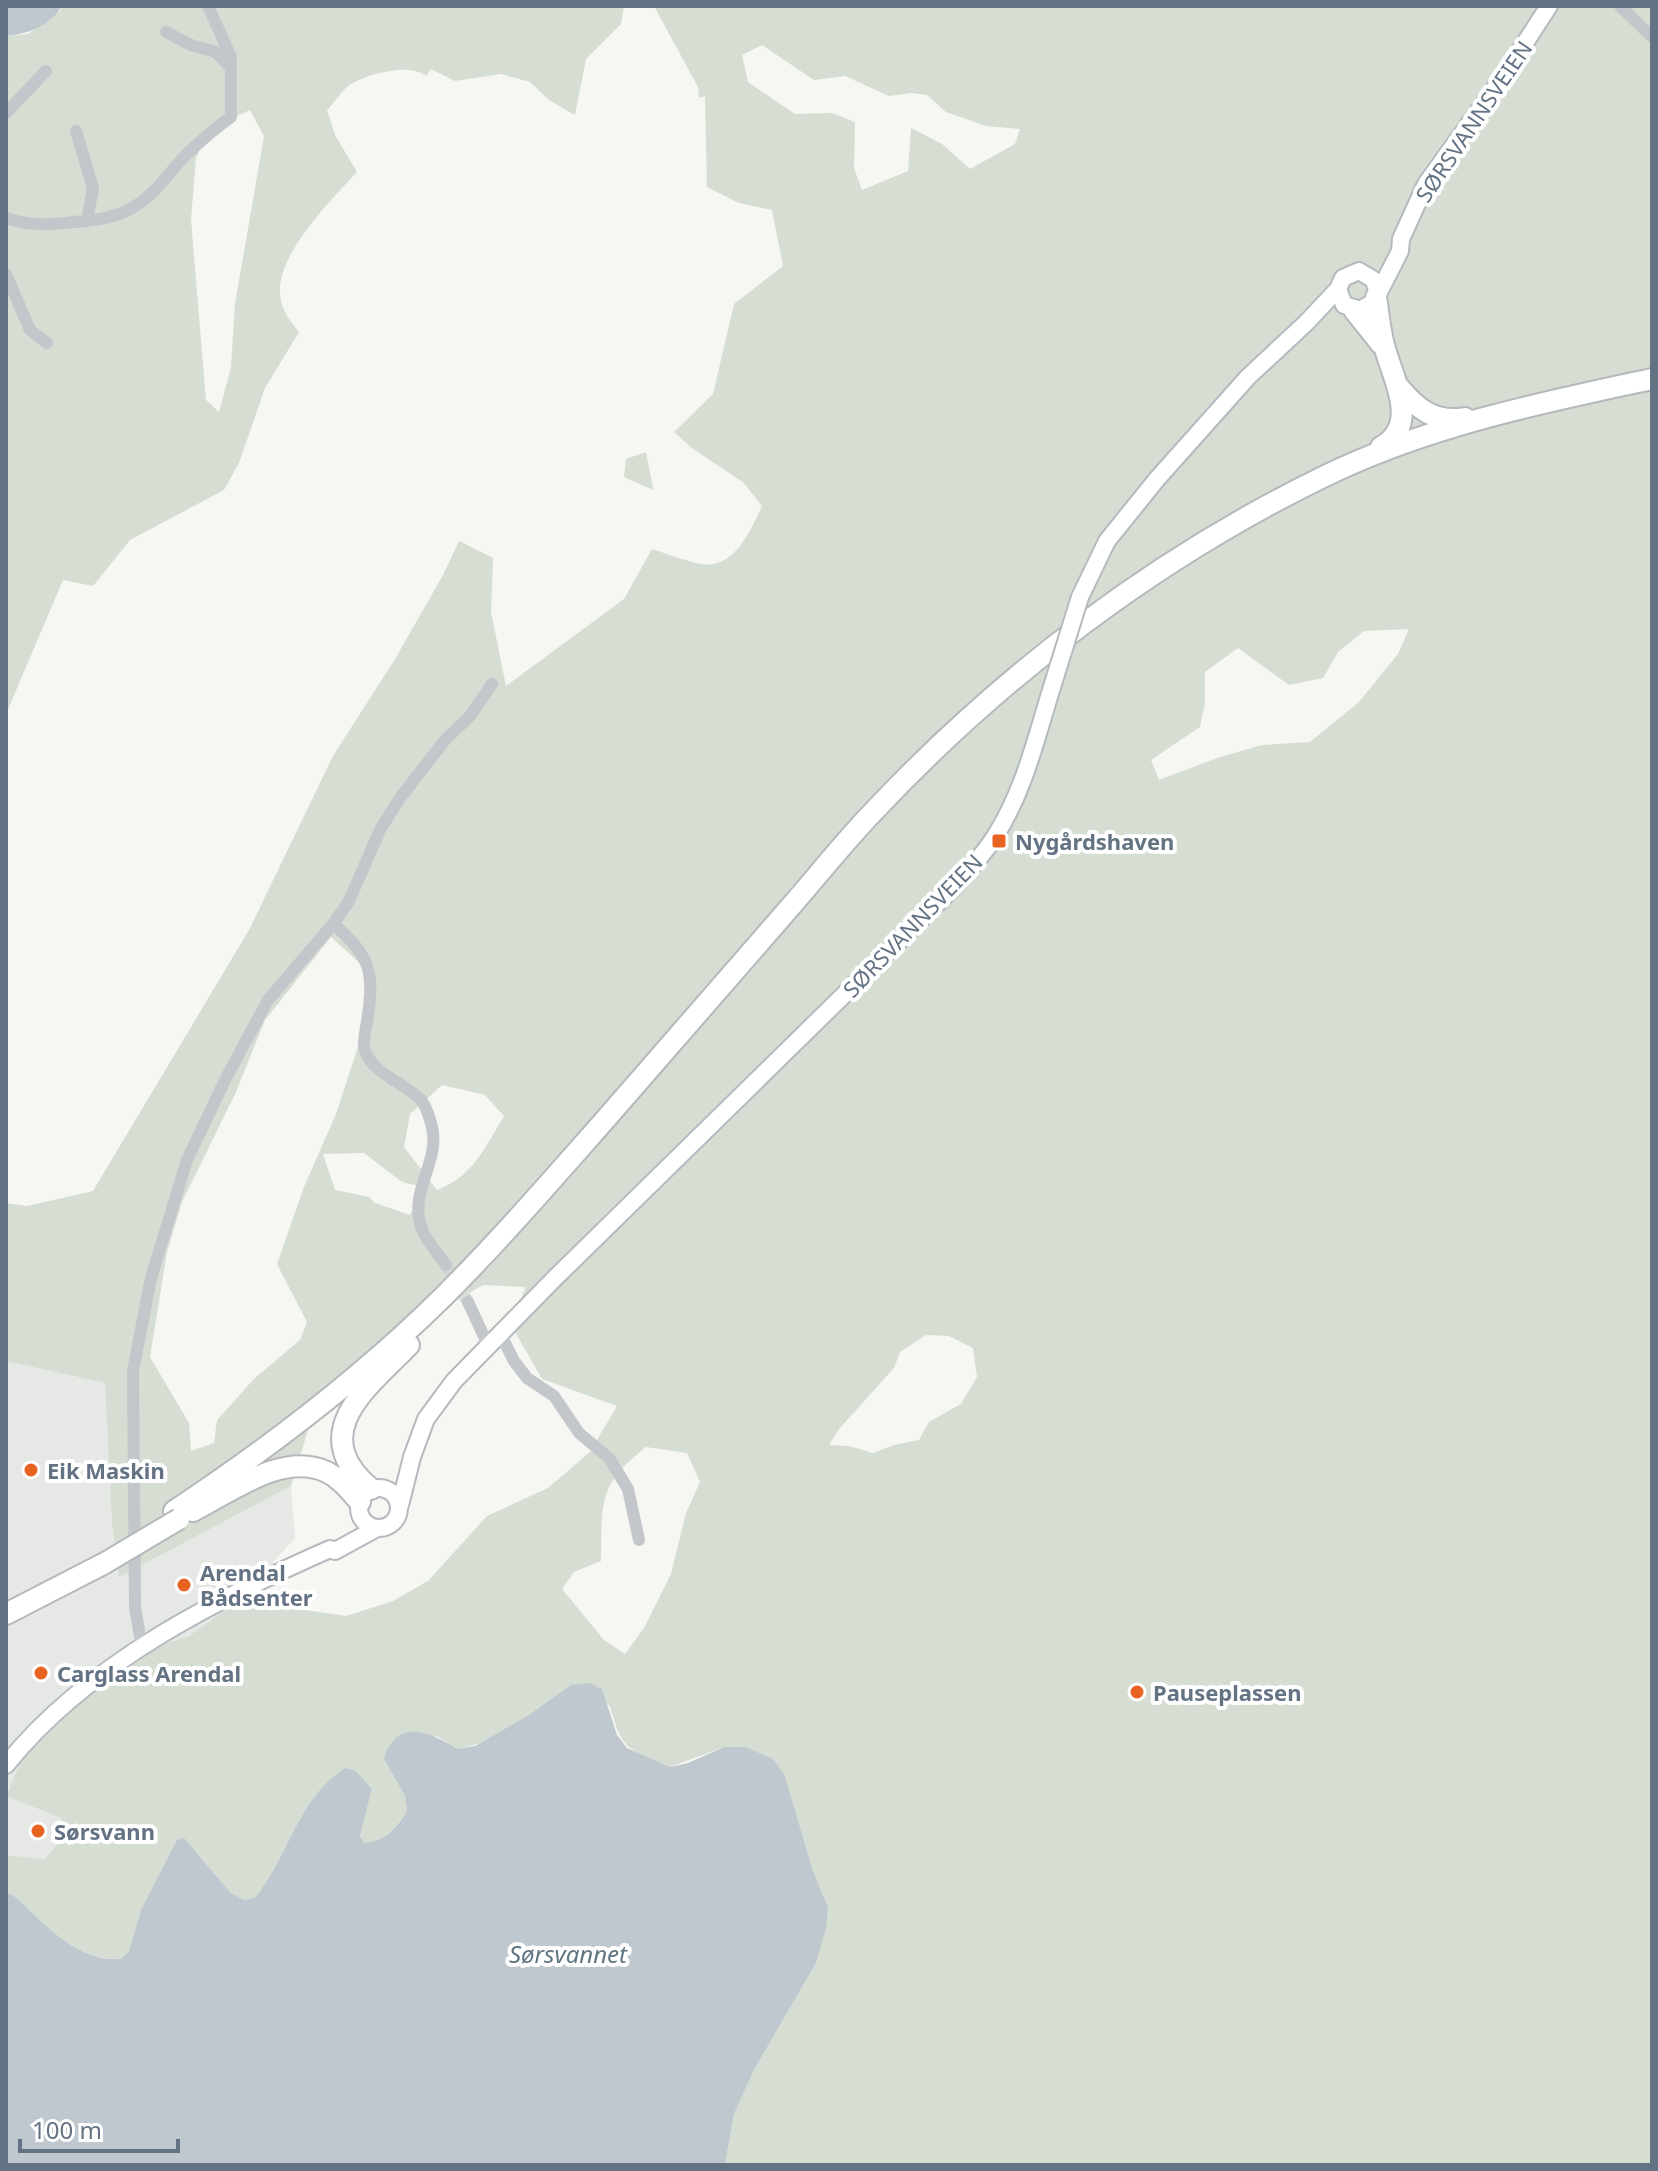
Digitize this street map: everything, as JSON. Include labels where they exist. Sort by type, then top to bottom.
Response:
[{"type":"highway","points":[[176,1515],[372,1362],[439,1301],[506,1233],[874,811],[961,725],[1058,643],[1151,575],[1238,523],[1391,442],[1399,430],[1402,410],[1385,350],[1377,294]]},
{"type":"highway","points":[[1351,309],[1385,350]]},
{"type":"highway","points":[[1397,385],[1422,411],[1443,419],[1512,409],[1652,379]]},
{"type":"highway","points":[[367,1497],[351,1471],[343,1450],[345,1418],[354,1402],[509,1245],[876,823],[963,736],[1055,656],[1151,587],[1276,512],[1335,484],[1392,460],[1510,423],[1652,391]]},
{"type":"highway","points":[[1324,476],[1392,448],[1512,409]]},
{"type":"highway","points":[[6,1614],[176,1515],[291,1441],[424,1329]]},
{"type":"highway","points":[[176,1515],[271,1471],[304,1467],[329,1473],[367,1497]]},
{"type":"highway","points":[[6,1602],[103,1558]]},
{"type":"main road","name":"SØRSVANNSVEIEN","points":[[1359,271],[1381,262],[1401,239],[1426,184],[1495,90],[1549,6]]},
{"type":"main road","name":"SØRSVANNSVEIEN","points":[[1377,294],[1400,251],[1401,239]]},
{"type":"main road","points":[[1359,271],[1374,280],[1377,294],[1370,306],[1351,309],[1340,300],[1338,289],[1343,278],[1359,271]]},
{"type":"main road","name":"SØRSVANNSVEIEN","points":[[400,1505],[412,1457],[432,1409],[494,1339],[955,886],[993,839],[1022,782],[1080,597],[1107,541],[1157,479],[1248,377],[1338,289]]},
{"type":"main road","name":"SØRSVANNSVEIEN","points":[[1306,323],[1351,309]]},
{"type":"main road","name":"SØRSVANNSVEIEN","points":[[6,1765],[29,1738],[84,1688],[142,1648],[244,1587],[330,1549],[347,1532],[367,1497],[390,1481],[412,1457]]},
{"type":"main road","points":[[395,1494],[400,1505],[394,1522],[377,1528],[365,1522],[367,1497],[395,1494]]},
{"type":"main road","name":"SØRSVANNSVEIEN","points":[[330,1549],[335,1551],[377,1528]]},
{"type":"street","points":[[6,218],[19,223],[42,225],[87,221],[130,210],[153,195],[183,158],[231,117],[231,57],[208,6]]},
{"type":"street","points":[[1620,6],[1652,37]]},
{"type":"street","points":[[166,32],[191,45],[216,52],[231,70]]},
{"type":"street","points":[[6,113],[46,71]]},
{"type":"street","points":[[76,131],[93,188],[87,221]]},
{"type":"street","points":[[6,274],[30,330],[47,343]]},
{"type":"street","points":[[142,1648],[135,1607],[133,1371],[151,1278],[187,1160],[268,1000],[348,903],[381,828],[400,798],[445,740],[470,716],[492,684]]},
{"type":"street","points":[[333,924],[356,945],[371,971],[373,988],[364,1043],[366,1053],[380,1069],[419,1098],[430,1119],[434,1145],[432,1160],[419,1194],[420,1224],[446,1265]]},
{"type":"street","points":[[468,1302],[527,1378],[554,1396],[579,1433],[609,1458],[628,1489],[639,1540]]},
{"type":"shaded area","points":[[62,6],[624,6],[621,24],[586,59],[575,115],[549,100],[530,82],[501,74],[455,81],[431,69],[426,76],[409,70],[387,71],[365,77],[343,91],[327,110],[335,135],[357,172],[308,228],[287,261],[281,278],[280,299],[299,332],[265,388],[239,463],[224,490],[130,540],[93,586],[63,580],[6,714],[6,36],[28,34],[60,11]],"holes":[[[250,110],[264,136],[235,304],[231,367],[219,412],[206,400],[191,219],[196,158],[209,129]]]},
{"type":"shaded area","points":[[654,6],[1652,6],[1652,2165],[725,2165],[734,2114],[754,2070],[816,1963],[828,1907],[813,1871],[785,1776],[745,1747],[724,1747],[670,1767],[629,1747],[623,1741],[610,1706],[571,1685],[488,1740],[458,1749],[437,1736],[384,1759],[405,1796],[407,1811],[394,1828],[378,1840],[364,1843],[360,1836],[372,1789],[355,1770],[345,1768],[329,1780],[305,1811],[256,1898],[244,1901],[231,1893],[199,1855],[141,1910],[129,1951],[121,1959],[89,1954],[75,1947],[48,1928],[12,1894],[6,1893],[6,1855],[45,1859],[63,1837],[61,1818],[6,1796],[28,1745],[121,1658],[189,1636],[239,1600],[346,1616],[393,1601],[428,1581],[487,1516],[548,1488],[590,1452],[617,1406],[542,1379],[510,1323],[526,1287],[483,1285],[441,1309],[400,1355],[308,1430],[291,1486],[119,1577],[112,1525],[105,1383],[6,1361],[6,1203],[27,1206],[93,1191],[249,930],[333,756],[395,659],[459,541],[493,558],[491,612],[506,686],[624,599],[652,549],[695,563],[713,564],[732,555],[747,536],[762,506],[744,483],[693,449],[674,432],[713,394],[734,304],[783,266],[772,210],[739,203],[707,187],[705,96],[699,98],[698,87]],"holes":[[[762,45],[814,80],[845,76],[889,96],[911,93],[927,95],[946,112],[986,126],[1020,129],[1015,144],[970,169],[942,144],[911,128],[908,171],[862,190],[854,168],[855,122],[832,113],[795,114],[748,82],[742,55]],[[1409,629],[1398,654],[1359,702],[1310,742],[1262,745],[1159,780],[1151,760],[1200,727],[1205,703],[1205,672],[1238,648],[1289,685],[1323,678],[1338,652],[1364,631]],[[331,937],[366,969],[366,1022],[336,1114],[304,1187],[277,1264],[307,1322],[300,1340],[254,1379],[217,1420],[214,1443],[191,1451],[189,1423],[150,1357],[167,1252],[182,1202],[236,1092],[265,1020]],[[442,1085],[485,1095],[504,1116],[469,1169],[437,1190],[404,1147],[410,1114]],[[364,1153],[402,1182],[424,1187],[410,1215],[375,1203],[369,1197],[335,1190],[323,1154]],[[926,1335],[949,1336],[973,1348],[977,1377],[961,1404],[929,1422],[919,1440],[873,1453],[849,1446],[829,1445],[839,1429],[894,1368],[900,1352]],[[646,1447],[687,1453],[700,1482],[686,1513],[671,1574],[644,1628],[625,1654],[604,1640],[562,1589],[574,1572],[601,1561],[603,1510],[610,1485],[618,1473]]]},
{"type":"shaded area","points":[[646,452],[653,490],[624,477],[626,459]]},
{"type":"shaded area","points":[[6,1361],[105,1383],[112,1525],[119,1576],[291,1486],[295,1538],[239,1600],[189,1636],[121,1659],[6,1791]]},
{"type":"shaded area","name":"Sørsvann","points":[[6,1796],[61,1818],[63,1838],[45,1859],[6,1855]]},
{"type":"water","points":[[6,6],[62,6],[38,28],[6,36]]},
{"type":"water","name":"Sørsvannet","points":[[589,1683],[602,1689],[617,1735],[627,1748],[670,1767],[688,1763],[724,1747],[745,1747],[773,1759],[785,1776],[813,1871],[828,1907],[826,1928],[816,1963],[754,2070],[734,2114],[725,2165],[6,2165],[6,1893],[12,1894],[48,1928],[75,1947],[89,1954],[121,1959],[129,1951],[141,1910],[177,1840],[184,1838],[231,1893],[244,1900],[255,1898],[316,1795],[345,1768],[355,1770],[372,1789],[360,1836],[364,1843],[378,1840],[394,1828],[407,1811],[405,1796],[384,1759],[397,1737],[416,1732],[458,1749],[475,1746],[529,1715],[571,1685]]},
{"type":"tunnel","points":[[446,1265],[468,1302]]},
{"type":"place","name":"Nygårdshaven","points":[[999,841]]},
{"type":"place","name":"Eik Maskin","points":[[31,1470]]},
{"type":"place","name":"Arendal Bådsenter","points":[[184,1585]]},
{"type":"place","name":"Carglass Arendal","points":[[41,1673]]},
{"type":"place","name":"Pauseplassen","points":[[1137,1692]]},
{"type":"place","name":"Sørsvann","points":[[38,1831]]}]
